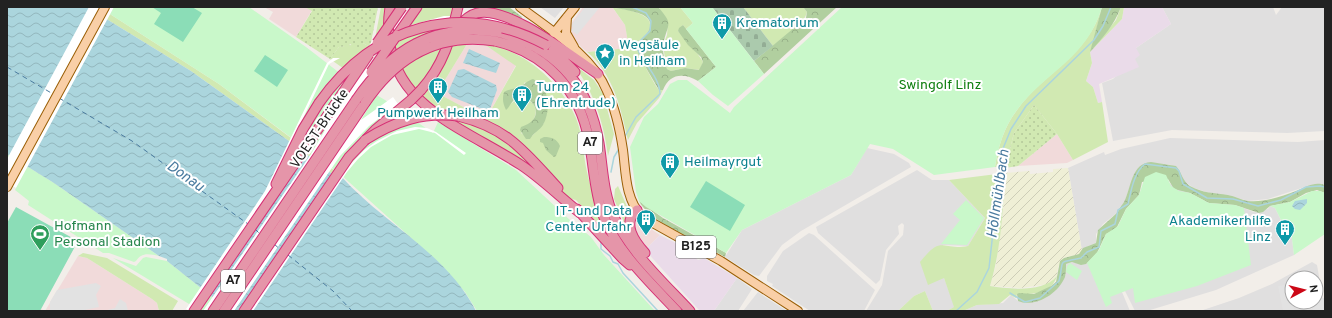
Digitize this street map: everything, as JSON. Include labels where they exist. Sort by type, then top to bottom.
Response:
[{"type":"highway","points":[[390,7],[389,31],[393,54],[403,78],[418,100],[445,122],[502,154],[532,173],[580,213]]},
{"type":"highway","points":[[264,207],[274,196],[306,145],[402,7]]},
{"type":"highway","points":[[356,100],[372,70],[417,7]]},
{"type":"highway","points":[[244,311],[341,168],[365,140],[421,90],[438,69],[451,36],[458,7]]},
{"type":"highway","points":[[451,36],[463,21],[472,15],[484,12],[496,14],[528,27],[598,74]]},
{"type":"highway","points":[[194,311],[264,207],[303,129],[323,97],[350,66],[387,39],[410,28],[431,22],[469,18],[491,21],[512,27],[546,45],[566,61],[575,73],[590,101],[592,114]]},
{"type":"highway","name":"VOEST-Brücke","points":[[213,311],[356,100],[383,66],[400,52],[420,41],[454,31],[472,30],[496,37]]},
{"type":"highway","name":"VOEST-Brücke","points":[[224,311],[372,93],[389,73],[409,57],[436,45],[465,39],[496,37]]},
{"type":"highway","name":"A7","points":[[496,37],[525,41],[554,60],[577,85],[592,114],[599,145],[605,189],[613,216],[631,246],[690,311]]},
{"type":"highway","name":"A7","points":[[496,37],[540,59],[555,72],[570,91],[586,127],[595,187],[603,215],[620,247],[677,311]]},
{"type":"highway","points":[[365,140],[390,126],[410,118],[433,115],[458,116],[488,126],[514,141],[622,258],[646,276]]},
{"type":"highway","points":[[637,210],[632,214],[629,223],[635,239],[643,252],[697,311]]},
{"type":"main road","points":[[8,186],[105,7]]},
{"type":"main road","points":[[520,7],[554,34],[575,7]]},
{"type":"main road","points":[[567,17],[566,33],[578,53]]},
{"type":"main road","name":"B125","points":[[554,34],[578,53],[598,74],[611,101],[621,138],[628,190],[637,210],[652,224],[721,261],[798,311]]},
{"type":"shaded area","points":[[264,7],[305,7],[312,10],[296,37],[269,19],[273,12]]},
{"type":"shaded area","points":[[540,7],[564,7],[555,18]]},
{"type":"shaded area","points":[[583,7],[612,7],[625,25],[629,48],[587,52],[581,47],[572,36],[570,29],[571,24]]},
{"type":"shaded area","points":[[585,7],[600,7],[577,35],[571,30],[573,28],[571,25]]},
{"type":"shaded area","points":[[1124,7],[1162,7],[1171,24],[1136,48],[1140,55],[1135,59],[1139,67],[1099,84],[1102,102],[1098,103],[1093,87],[1086,81],[1092,63],[1090,52],[1122,19]]},
{"type":"shaded area","points":[[1162,7],[1273,7],[1276,15],[1282,7],[1325,7],[1325,131],[1287,133],[1172,130],[1113,141],[1102,83],[1113,79],[1135,59],[1136,48],[1171,24]]},
{"type":"shaded area","points":[[467,44],[484,44],[516,65],[486,119],[437,93]]},
{"type":"shaded area","points":[[1057,134],[1073,160],[1067,163],[1018,166]]},
{"type":"shaded area","points":[[1170,138],[1298,142],[1325,140],[1325,185],[1314,184],[1268,199],[1248,201],[1228,195],[1212,194],[1194,188],[1185,182],[1171,165],[1154,163],[1140,167],[1134,175],[1124,203],[1119,208],[1118,212],[1103,224],[1096,234],[1096,243],[1088,246],[1082,251],[1068,168],[1104,152],[1105,155],[1121,149]]},
{"type":"shaded area","points":[[867,148],[894,154],[909,163],[911,167],[801,231],[782,245],[759,276],[754,275],[725,257],[742,230],[851,175]]},
{"type":"shaded area","points":[[917,170],[932,180],[949,180],[985,218],[968,246],[943,245],[944,278],[955,307],[947,311],[933,311],[925,291],[914,296],[898,311],[866,311],[882,285],[888,251],[903,235],[904,225],[902,223],[898,226],[899,234],[886,250],[880,280],[876,284],[818,233],[816,227]]},
{"type":"shaded area","points":[[1169,183],[1209,203],[1235,205],[1254,212],[1268,209],[1270,206],[1275,208],[1283,224],[1290,223],[1294,255],[1216,290],[1147,311],[1135,311],[1125,291],[1122,292],[1130,311],[963,311],[977,305],[1003,303],[1011,295],[1018,301],[1041,300],[1054,291],[1061,283],[1066,274],[1066,264],[1072,262],[1086,264]]},
{"type":"shaded area","points":[[636,219],[660,235],[645,250],[635,236],[632,221]]},
{"type":"shaded area","points":[[809,233],[814,235],[875,290],[864,311],[810,311],[772,286],[773,284],[767,281],[767,276],[783,251]]},
{"type":"shaded area","points":[[660,235],[687,249],[698,260],[704,258],[737,278],[714,311],[700,311],[645,250]]},
{"type":"shaded area","points":[[78,256],[87,258],[152,299],[157,303],[159,311],[45,311]]},
{"type":"shaded area","points":[[1312,262],[1317,265],[1318,270],[1297,270]]},
{"type":"shaded area","points":[[1284,277],[1284,310],[1324,310],[1324,305],[1325,311],[1200,311],[1239,298]]},
{"type":"shaded area","points":[[737,278],[752,289],[738,311],[714,311]]},
{"type":"shaded area","points":[[96,283],[101,286],[96,295],[99,307],[80,311],[50,311],[50,302],[57,290]]},
{"type":"shaded area","points":[[1284,285],[1284,310],[1295,311],[1283,311],[1278,286]]},
{"type":"shaded area","points":[[758,292],[765,297],[787,311],[743,311]]},
{"type":"shaded area","points":[[1324,298],[1325,311],[1313,311],[1324,310]]},
{"type":"shaded area","points":[[120,299],[126,303],[128,311],[104,311],[115,308]]},
{"type":"green space","points":[[87,7],[99,7],[219,84],[339,174],[335,176],[191,71]]},
{"type":"green space","points":[[99,7],[249,7],[306,47],[341,74],[385,100],[433,133],[438,122],[516,170],[571,221],[591,237],[604,255],[655,311],[477,311],[465,292],[439,263],[340,174],[219,84]]},
{"type":"green space","points":[[152,7],[192,7],[202,13],[183,42],[154,24],[161,13]]},
{"type":"green space","points":[[305,7],[378,7],[370,47],[363,43],[359,50],[350,44],[349,46],[339,47],[330,59],[296,37],[312,11]]},
{"type":"green space","points":[[381,7],[388,7],[386,40],[357,78],[330,59],[339,47],[363,43],[370,47],[374,44]]},
{"type":"green space","points":[[421,7],[458,7],[442,29],[411,40],[395,50],[395,48]]},
{"type":"green space","points":[[473,7],[509,7],[522,17],[520,21],[477,11]]},
{"type":"green space","points":[[612,7],[658,7],[668,21],[668,28],[663,44],[667,69],[671,71],[685,68],[699,70],[703,62],[701,57],[688,45],[678,31],[683,25],[716,67],[698,81],[687,76],[677,76],[669,81],[663,90],[659,90],[639,56],[637,47],[648,32],[650,21],[641,14]]},
{"type":"green space","points":[[661,7],[680,7],[693,23],[686,29],[683,25],[678,31],[703,62],[700,70],[685,68],[671,71],[667,69],[663,46],[667,35],[668,22],[659,9]]},
{"type":"green space","points":[[680,7],[712,7],[764,74],[728,106],[698,81],[716,67],[686,29],[693,23]]},
{"type":"green space","points":[[712,7],[743,7],[773,46],[754,61]]},
{"type":"green space","points":[[743,7],[803,7],[807,12],[798,27],[773,46]]},
{"type":"green space","points":[[803,7],[837,7],[764,74],[754,61],[806,18],[807,12]]},
{"type":"green space","name":"Swingolf Linz","points":[[842,7],[1102,7],[1095,25],[1086,40],[1065,63],[1028,97],[1012,117],[1002,137],[995,167],[934,175],[893,149],[870,144],[851,175],[742,230],[726,253],[646,207],[639,201],[636,192],[630,147],[644,117],[658,104],[670,84],[678,80],[687,80],[730,113],[734,107]]},
{"type":"green space","points":[[1102,7],[1091,51],[1092,63],[1086,81],[1093,87],[1098,103],[1102,102],[1108,142],[1073,160],[1057,134],[1034,105],[1014,133],[1005,168],[995,167],[1002,137],[1012,117],[1028,97],[1076,51],[1087,38]]},
{"type":"green space","points":[[1102,7],[1121,7],[1108,31],[1090,52]]},
{"type":"green space","points":[[1121,7],[1124,7],[1122,19],[1091,51],[1116,20]]},
{"type":"green space","points":[[613,8],[636,12],[649,21],[650,26],[648,32],[637,47],[654,82],[659,90],[663,90],[659,98],[637,123],[628,140],[619,104],[610,81],[596,61],[587,52],[629,48],[625,25]]},
{"type":"green space","points":[[467,44],[437,93],[486,119],[516,66],[484,44],[499,47],[526,60],[539,69],[561,92],[576,118],[582,138],[589,180],[596,204],[609,236],[576,200],[567,198],[448,121],[418,95],[452,46]],"holes":[[[525,82],[544,123],[532,136],[521,133],[533,120],[536,111],[535,106],[528,100],[519,99],[511,104]]]},
{"type":"green space","points":[[443,47],[433,67],[414,91],[401,69],[416,58]]},
{"type":"green space","points":[[265,55],[288,70],[277,87],[254,71]]},
{"type":"green space","points":[[571,62],[594,80],[603,94],[614,134],[608,156],[604,131],[596,106],[586,83]]},
{"type":"green space","points":[[533,79],[539,82],[543,87],[546,93],[548,106],[546,119],[542,127],[530,139],[526,139],[520,130],[521,127],[530,123],[535,117],[536,111],[534,106],[526,99],[520,98],[514,100],[506,110],[503,97],[504,92],[517,88]]},
{"type":"green space","points":[[1034,105],[1057,134],[1018,166],[1005,168],[1014,133]]},
{"type":"green space","points":[[544,137],[554,139],[559,144],[560,146],[556,156],[554,157],[546,150],[543,143],[540,142],[540,139]]},
{"type":"green space","points":[[7,154],[54,183],[159,256],[149,254],[143,255],[134,262],[109,253],[103,253],[28,205],[29,201],[15,190],[16,188],[7,183]]},
{"type":"green space","points":[[1151,162],[1176,166],[1185,182],[1199,190],[1248,201],[1273,199],[1310,185],[1317,184],[1325,185],[1325,193],[1317,190],[1306,193],[1290,202],[1270,206],[1263,212],[1259,213],[1235,205],[1209,203],[1190,193],[1174,189],[1168,179],[1142,182],[1139,195],[1126,209],[1116,229],[1106,234],[1097,253],[1086,264],[1081,265],[1072,262],[1066,264],[1065,277],[1062,283],[1052,294],[1045,298],[1032,303],[1018,301],[1017,294],[1019,293],[1034,294],[1051,286],[1056,282],[1060,261],[1064,258],[1079,254],[1083,248],[1096,243],[1098,230],[1118,212],[1124,202],[1139,167],[1144,163]]},
{"type":"green space","points":[[1068,168],[1082,251],[1079,254],[1064,258],[1058,267],[1057,276],[1049,284],[1021,288],[990,286],[996,265],[1003,211],[1005,173],[1030,171],[1030,174],[1053,172],[1053,169]]},
{"type":"green space","points":[[1156,172],[1166,175],[1171,186],[1179,191],[1190,193],[1209,203],[1235,205],[1244,208],[1251,265],[1197,286],[1135,303],[1133,288],[1110,297],[1112,303],[1106,307],[1087,263],[1099,250],[1106,234],[1118,226],[1126,209],[1139,195],[1145,177]]},
{"type":"green space","points":[[1005,173],[999,244],[990,286],[1016,289],[1035,287],[1051,281],[1057,276],[1051,286],[1041,292],[1017,294],[1016,298],[1010,295],[999,304],[977,305],[963,311],[947,311],[954,307],[944,278],[928,285],[920,262],[933,248],[938,246],[968,246],[985,218],[949,180]]},
{"type":"green space","points":[[706,181],[745,205],[730,231],[690,207]]},
{"type":"green space","points":[[618,186],[629,211],[625,225],[614,199],[615,189]]},
{"type":"green space","points":[[1312,191],[1320,191],[1325,193],[1325,234],[1294,255],[1290,223],[1283,224],[1275,208],[1270,206],[1290,202]]},
{"type":"green space","points":[[966,200],[984,218],[967,245],[941,244],[960,220],[953,214]]},
{"type":"green space","points":[[639,201],[663,218],[726,253],[725,257],[665,224],[644,209]]},
{"type":"green space","name":"Hofmann Personal Stadion","points":[[16,207],[78,241],[40,311],[7,311],[7,223]]},
{"type":"green space","points":[[83,253],[107,258],[178,301],[172,311],[159,311],[157,303],[152,299],[87,258],[78,256]]},
{"type":"green space","points":[[146,257],[167,261],[230,311],[195,311],[189,304],[113,258],[136,266],[143,258]]},
{"type":"green space","points":[[1070,263],[1082,271],[1077,280],[1066,272],[1067,266]]},
{"type":"green space","points":[[925,291],[933,311],[898,311],[914,296]]},
{"type":"water","name":"Donau","points":[[7,7],[87,7],[191,71],[335,176],[340,175],[374,208],[431,254],[448,271],[463,290],[476,311],[230,311],[167,261],[167,259],[159,256],[54,183],[7,154]]},
{"type":"water","points":[[469,49],[500,63],[496,73],[463,63]]},
{"type":"water","points":[[464,69],[496,85],[497,90],[490,109],[485,110],[452,97],[448,92],[458,70]]},
{"type":"water","points":[[1307,199],[1307,203],[1300,210],[1295,209],[1292,206],[1295,201]]},
{"type":"pier","points":[[89,7],[114,7],[16,188],[7,183],[7,159]]},
{"type":"pier","points":[[403,7],[406,10],[388,35],[405,13],[414,19],[411,25],[444,16],[482,16],[513,24],[540,37],[477,22],[403,35],[390,54],[417,38],[438,30],[448,28],[498,28],[494,45],[466,44],[441,48],[416,58],[392,76],[374,98],[361,120],[393,97],[398,104],[369,126],[340,156],[234,311],[203,311],[311,154],[338,108],[382,47],[377,49],[199,311],[189,311],[186,309],[265,191],[327,63],[333,58],[340,58],[329,64],[294,137],[337,75],[368,47],[393,13]],"holes":[[[354,68],[295,155],[322,105]]]},
{"type":"pier","points":[[418,87],[425,93],[397,118],[430,119],[406,124],[381,135],[366,147],[344,171],[364,150],[377,141],[397,131],[415,127],[427,128],[436,132],[466,153],[464,155],[435,133],[419,129],[392,135],[371,147],[347,172],[253,311],[238,311],[347,152],[368,130],[406,99]]},
{"type":"waterway","points":[[624,138],[636,117],[660,94],[655,77],[638,50],[640,41],[650,31],[651,21],[646,13],[632,7]]},
{"type":"waterway","name":"Höllmühlbach","points":[[956,311],[977,292],[989,268],[1002,151],[1011,129],[1026,106],[1094,40],[1103,26],[1111,7]]},
{"type":"waterway","points":[[611,172],[614,157],[620,147]]},
{"type":"waterway","points":[[1010,293],[1025,302],[1040,298],[1059,281],[1062,263],[1081,258],[1087,252],[1099,247],[1101,231],[1115,224],[1118,210],[1128,204],[1138,172],[1145,164],[1176,168],[1179,171],[1183,184],[1207,198],[1233,199],[1258,206],[1281,200],[1306,187],[1325,187]]},
{"type":"waterway","points":[[601,242],[601,249],[610,256],[613,262],[618,264],[623,273],[658,311]]},
{"type":"ferry route","points":[[7,67],[53,94]]},
{"type":"ferry route","points":[[59,98],[132,141],[248,224]]},
{"type":"ferry route","points":[[255,229],[260,234]]},
{"type":"ferry route","points":[[274,244],[281,250]]},
{"type":"ferry route","points":[[288,255],[333,291],[352,311]]},
{"type":"place","name":"Krematorium","points":[[722,40]]},
{"type":"place","name":"Wegsäule in Heilham","points":[[605,70]]},
{"type":"place","name":"Pumpwerk Heilham","points":[[438,104]]},
{"type":"place","name":"Turm 24 (Ehrentrude)","points":[[522,112]]},
{"type":"place","name":"Heilmayrgut","points":[[670,179]]},
{"type":"place","name":"IT- und Data Center Urfahr","points":[[646,236]]},
{"type":"place","name":"Akademikerhilfe Linz","points":[[1285,246]]},
{"type":"place","name":"Hofmann Personal Stadion","points":[[40,251]]}]
